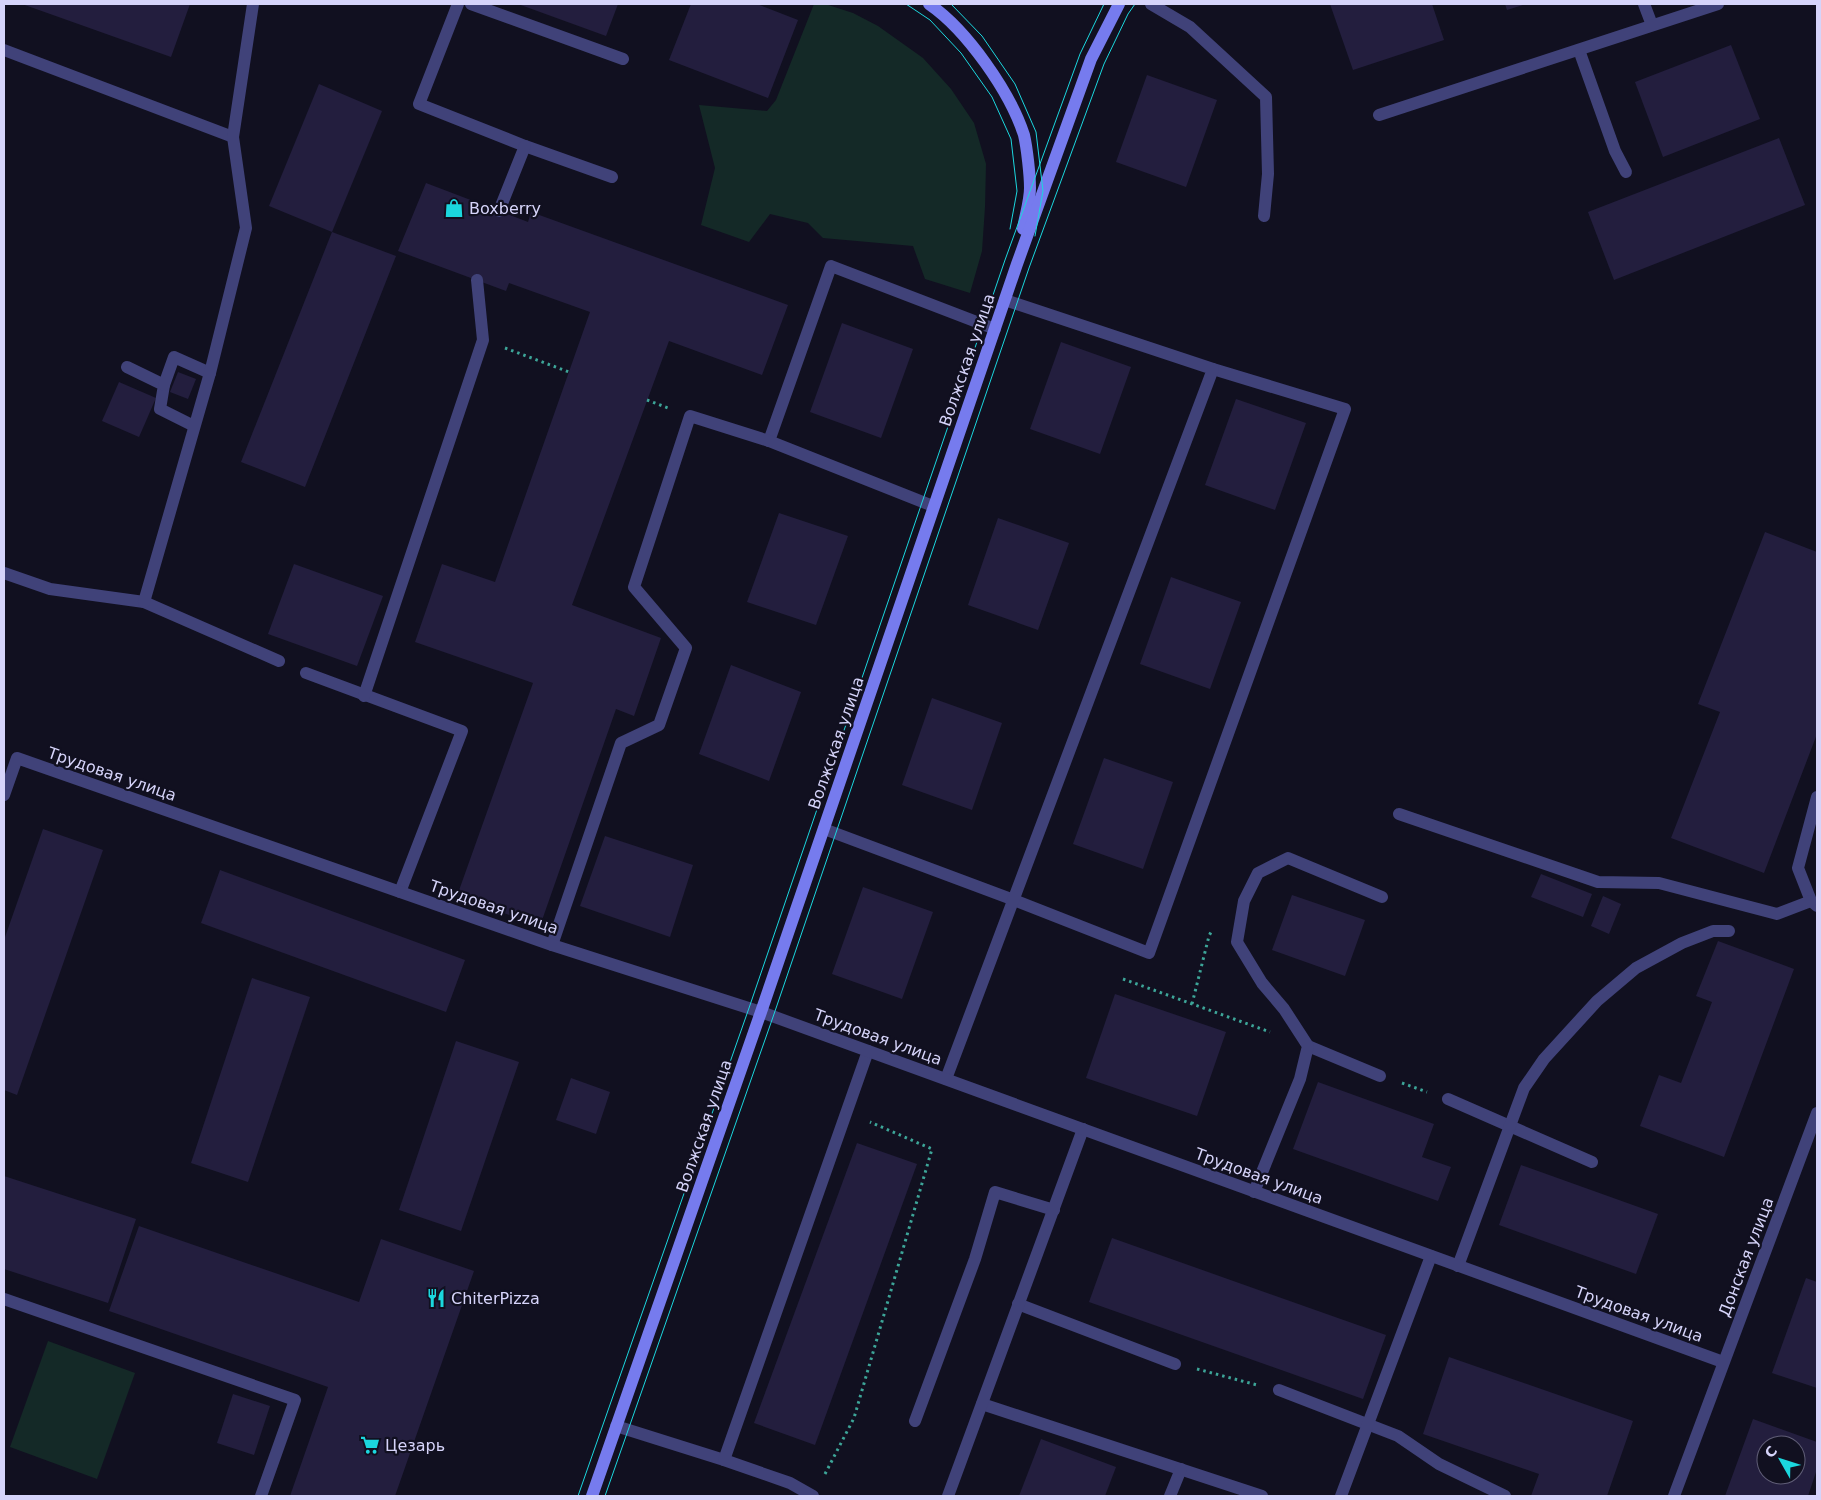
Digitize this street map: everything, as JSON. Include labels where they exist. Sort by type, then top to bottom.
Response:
[{"type":"street","points":[[144,602],[210,373],[246,228],[233,137],[253,4]]},
{"type":"street","points":[[458,4],[419,104],[525,146],[612,177]]},
{"type":"street","points":[[471,4],[623,59]]},
{"type":"street","points":[[929,4],[939,10],[971,44],[1004,90],[1024,136],[1030,189],[1017,264]]},
{"type":"street","name":"Волжская улица","points":[[592,1496],[824,830],[1017,264],[1092,59],[1119,4]]},
{"type":"street","points":[[1151,4],[1190,27],[1266,97],[1268,174],[1264,216]]},
{"type":"street","points":[[1644,4],[1652,25]]},
{"type":"street","points":[[1378,115],[1718,4]]},
{"type":"street","points":[[4,50],[233,137]]},
{"type":"street","points":[[1579,50],[1615,150],[1626,172]]},
{"type":"street","points":[[499,211],[525,146]]},
{"type":"street","points":[[769,441],[831,266],[995,329]]},
{"type":"street","points":[[364,696],[484,340],[477,280]]},
{"type":"street","points":[[824,830],[1014,900],[1149,953],[1345,409],[1214,369],[1005,300]]},
{"type":"street","points":[[194,426],[160,409],[164,384],[174,357],[210,373]]},
{"type":"street","points":[[127,367],[164,384]]},
{"type":"street","points":[[946,1080],[1214,369]]},
{"type":"street","points":[[552,945],[621,742],[659,725],[686,648],[634,587],[690,416],[769,441],[934,506]]},
{"type":"street","points":[[4,573],[50,589],[144,602],[279,661]]},
{"type":"street","points":[[306,673],[462,731],[400,892]]},
{"type":"street","name":"Трудовая улица","points":[[4,795],[17,758],[552,945],[761,1012],[1723,1362]]},
{"type":"street","points":[[1399,814],[1598,882],[1659,883],[1777,914],[1814,904],[1798,868],[1817,797]]},
{"type":"street","points":[[1380,1076],[1308,1046],[1284,1009],[1262,983],[1236,942],[1244,901],[1258,873],[1288,858],[1382,897]]},
{"type":"street","points":[[1458,1266],[1524,1088],[1544,1059],[1597,1001],[1636,968],[1682,943],[1713,932],[1729,931]]},
{"type":"street","points":[[1254,1192],[1300,1079],[1308,1046]]},
{"type":"street","points":[[724,1460],[868,1051]]},
{"type":"street","points":[[1448,1099],[1592,1162]]},
{"type":"street","name":"Донская улица","points":[[1674,1496],[1817,1114]]},
{"type":"street","points":[[948,1496],[1083,1130]]},
{"type":"street","points":[[916,1421],[976,1259],[995,1192],[1054,1210]]},
{"type":"street","points":[[1342,1496],[1431,1256]]},
{"type":"street","points":[[4,1299],[295,1400],[261,1496]]},
{"type":"street","points":[[1018,1304],[1175,1364]]},
{"type":"street","points":[[1279,1390],[1398,1436],[1439,1464],[1505,1496]]},
{"type":"street","points":[[982,1404],[1262,1496]]},
{"type":"street","points":[[616,1426],[790,1483],[813,1496]]},
{"type":"street","points":[[1170,1496],[1181,1469]]},
{"type":"path","points":[[484,340],[569,372]]},
{"type":"path","points":[[1192,1004],[1209,936],[1213,929]]},
{"type":"path","points":[[1123,979],[1308,1046]]},
{"type":"path","points":[[1380,1076],[1448,1099]]},
{"type":"path","points":[[813,1496],[854,1418],[932,1149],[846,1111]]},
{"type":"path","points":[[1175,1364],[1279,1390]]},
{"type":"green space","points":[[814,4],[825,4],[853,13],[878,26],[923,58],[951,89],[974,123],[986,164],[985,207],[982,251],[970,293],[925,279],[913,246],[823,238],[808,223],[770,214],[749,242],[701,225],[715,168],[699,105],[767,111],[776,100]]},
{"type":"green space","points":[[48,1341],[135,1373],[97,1479],[10,1447]]},
{"type":"building","points":[[22,4],[190,4],[171,57]]},
{"type":"building","points":[[518,4],[618,4],[606,36]]},
{"type":"building","points":[[691,4],[757,4],[798,20],[768,98],[669,60]]},
{"type":"building","points":[[1330,4],[1432,4],[1444,40],[1353,70]]},
{"type":"building","points":[[1505,4],[1526,4],[1507,10]]},
{"type":"building","points":[[1731,45],[1760,119],[1663,157],[1635,82]]},
{"type":"building","points":[[1147,75],[1217,100],[1186,187],[1116,162]]},
{"type":"building","points":[[319,84],[382,111],[332,232],[269,206]]},
{"type":"building","points":[[1779,138],[1805,205],[1614,280],[1588,212]]},
{"type":"building","points":[[426,183],[528,222],[531,212],[788,305],[762,375],[669,341],[572,605],[661,638],[634,716],[616,709],[540,926],[457,896],[533,683],[415,642],[442,564],[495,582],[590,312],[509,283],[506,291],[398,251]]},
{"type":"building","points":[[332,232],[396,256],[305,487],[241,462]]},
{"type":"building","points":[[842,323],[913,349],[881,438],[810,412]]},
{"type":"building","points":[[1061,342],[1131,367],[1100,454],[1030,429]]},
{"type":"building","points":[[178,372],[196,379],[188,399],[170,392]]},
{"type":"building","points":[[119,382],[156,398],[139,437],[102,421]]},
{"type":"building","points":[[1236,399],[1306,423],[1275,510],[1205,485]]},
{"type":"building","points":[[779,513],[848,536],[816,625],[747,602]]},
{"type":"building","points":[[998,518],[1069,543],[1038,630],[968,605]]},
{"type":"building","points":[[1765,532],[1817,552],[1817,734],[1764,873],[1671,838],[1720,712],[1698,704]]},
{"type":"building","points":[[294,564],[383,596],[357,666],[268,634]]},
{"type":"building","points":[[1171,577],[1241,602],[1210,689],[1140,664]]},
{"type":"building","points":[[731,665],[801,692],[769,781],[699,754]]},
{"type":"building","points":[[932,698],[1002,723],[972,810],[902,785]]},
{"type":"building","points":[[1104,758],[1173,782],[1143,869],[1073,844]]},
{"type":"building","points":[[43,829],[103,850],[17,1095],[4,1090],[4,940]]},
{"type":"building","points":[[605,836],[693,865],[670,937],[580,906]]},
{"type":"building","points":[[220,870],[465,960],[446,1012],[201,923]]},
{"type":"building","points":[[1541,874],[1592,894],[1583,917],[1531,897]]},
{"type":"building","points":[[863,887],[933,912],[902,999],[832,974]]},
{"type":"building","points":[[1292,895],[1365,920],[1345,976],[1272,950]]},
{"type":"building","points":[[1603,896],[1621,904],[1609,934],[1591,926]]},
{"type":"building","points":[[1718,941],[1794,969],[1724,1157],[1640,1126],[1659,1075],[1681,1083],[1712,1002],[1696,996]]},
{"type":"building","points":[[252,978],[310,997],[248,1182],[191,1163]]},
{"type":"building","points":[[1115,994],[1226,1032],[1197,1116],[1086,1078]]},
{"type":"building","points":[[456,1041],[519,1062],[461,1231],[399,1210]]},
{"type":"building","points":[[571,1078],[610,1092],[596,1134],[556,1120]]},
{"type":"building","points":[[1318,1082],[1434,1124],[1422,1157],[1451,1167],[1438,1201],[1293,1149]]},
{"type":"building","points":[[857,1143],[917,1164],[815,1445],[754,1423]]},
{"type":"building","points":[[1521,1165],[1658,1214],[1636,1274],[1499,1225]]},
{"type":"building","points":[[4,1176],[136,1219],[108,1303],[4,1269]]},
{"type":"building","points":[[139,1226],[359,1302],[381,1239],[474,1271],[395,1496],[290,1496],[328,1387],[109,1311]]},
{"type":"building","points":[[1112,1238],[1386,1335],[1363,1399],[1089,1302]]},
{"type":"building","points":[[1806,1278],[1817,1282],[1817,1388],[1772,1373]]},
{"type":"building","points":[[1449,1357],[1633,1421],[1607,1496],[1531,1496],[1539,1474],[1423,1434]]},
{"type":"building","points":[[233,1394],[270,1406],[254,1455],[217,1443]]},
{"type":"building","points":[[1753,1419],[1798,1435],[1756,1435],[1756,1485],[1806,1485],[1806,1438],[1817,1442],[1817,1469],[1808,1496],[1725,1496]]},
{"type":"building","points":[[1041,1439],[1116,1467],[1105,1496],[1019,1496]]},
{"type":"tram line","points":[[906,4],[930,20],[961,53],[992,97],[1011,139],[1017,191],[1010,229]]},
{"type":"tram line","points":[[951,4],[982,36],[1015,84],[1036,132],[1043,191],[1035,236]]},
{"type":"tram line","points":[[578,1496],[749,1008],[1005,260],[1080,54],[1104,4]]},
{"type":"tram line","points":[[605,1496],[773,1017],[1029,268],[1104,64],[1128,14],[1135,4]]},
{"type":"place","name":"Boxberry","points":[[454,208]]},
{"type":"place","name":"ChiterPizza","points":[[436,1298]]},
{"type":"place","name":"Цезарь","points":[[370,1445]]}]
